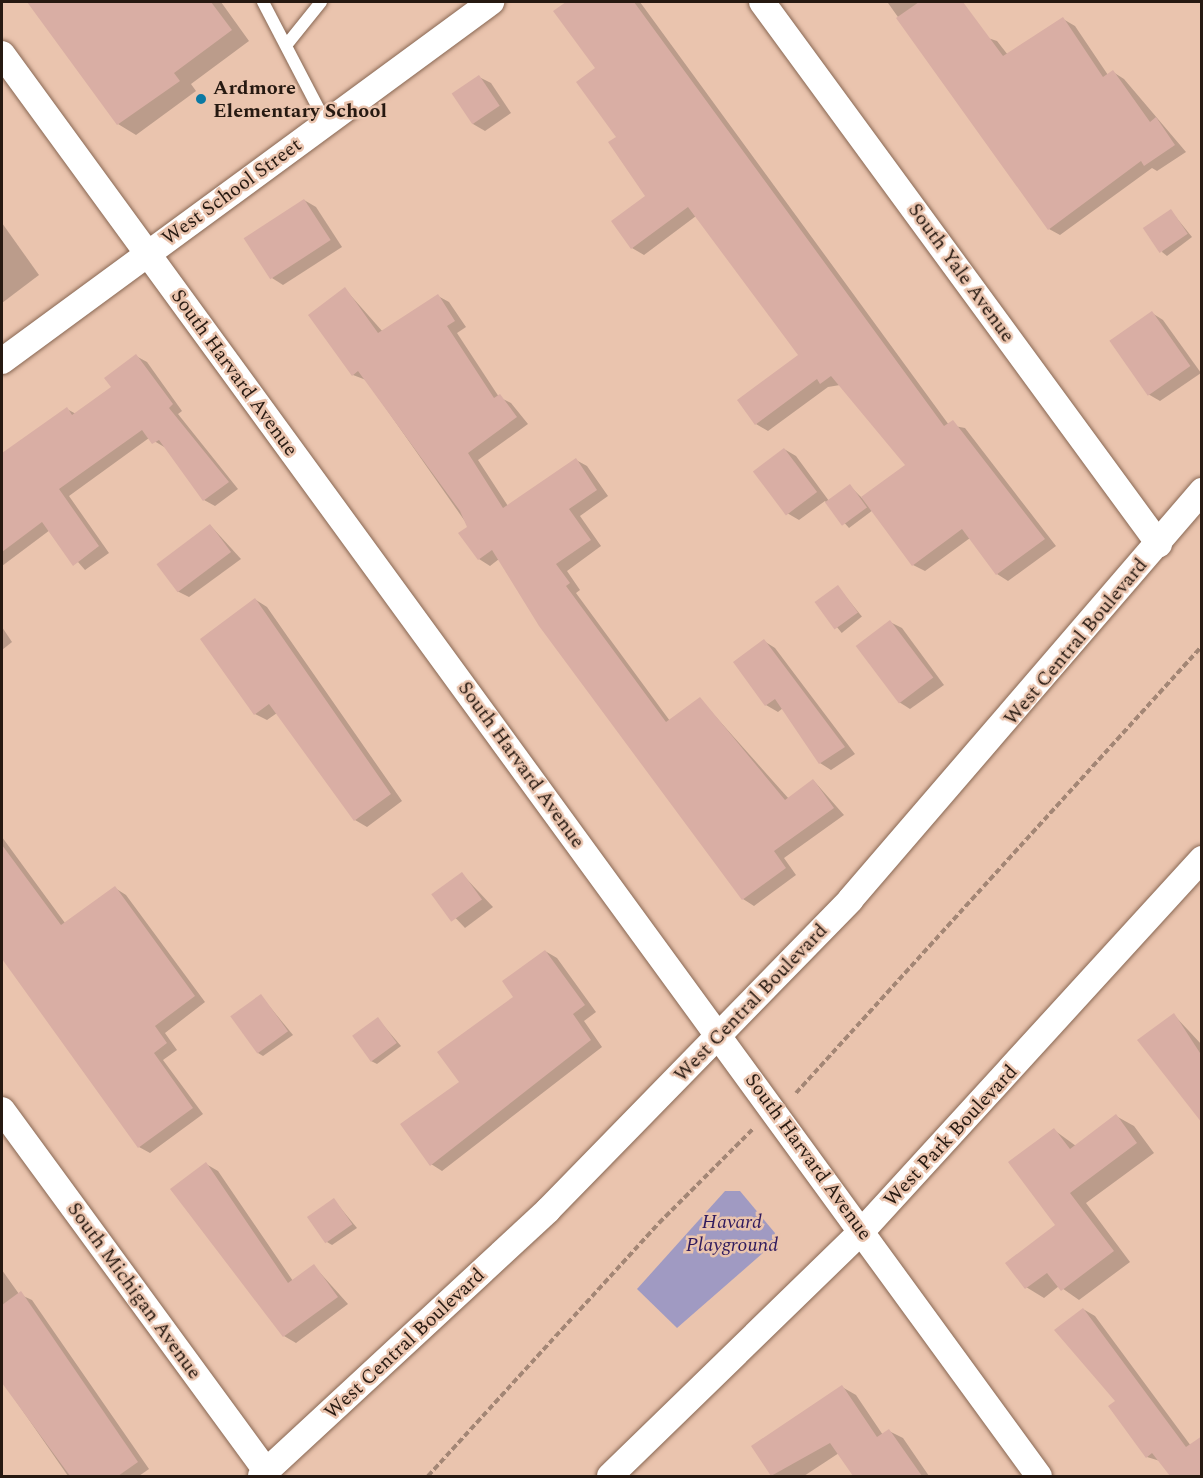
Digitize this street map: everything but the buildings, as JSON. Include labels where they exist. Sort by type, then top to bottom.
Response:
[{"type":"street","name":"West School Street","points":[[2,361],[491,2]]},
{"type":"street","name":"South Yale Avenue","points":[[762,2],[1159,544]]},
{"type":"street","name":"South Harvard Avenue","points":[[2,54],[1039,1476]]},
{"type":"street","name":"West Central Boulevard","points":[[264,1474],[548,1210],[719,1037],[950,789],[1202,491]]},
{"type":"street","name":"West Park Boulevard","points":[[610,1476],[862,1231],[1202,859]]},
{"type":"street","name":"South Michigan Avenue","points":[[2,1110],[264,1474]]},
{"type":"lane","points":[[263,2],[288,43],[326,123]]},
{"type":"lane","points":[[288,43],[321,2]]},
{"type":"path","points":[[786,1101],[819,1072],[1202,646]]},
{"type":"path","points":[[428,1476],[659,1223],[758,1125]]},
{"type":"green space","name":"Havard Playground","points":[[725,1191],[740,1191],[775,1233],[771,1246],[677,1328],[637,1289]]},
{"type":"place","name":"Ardmore Elementary School","points":[[201,99]]}]
